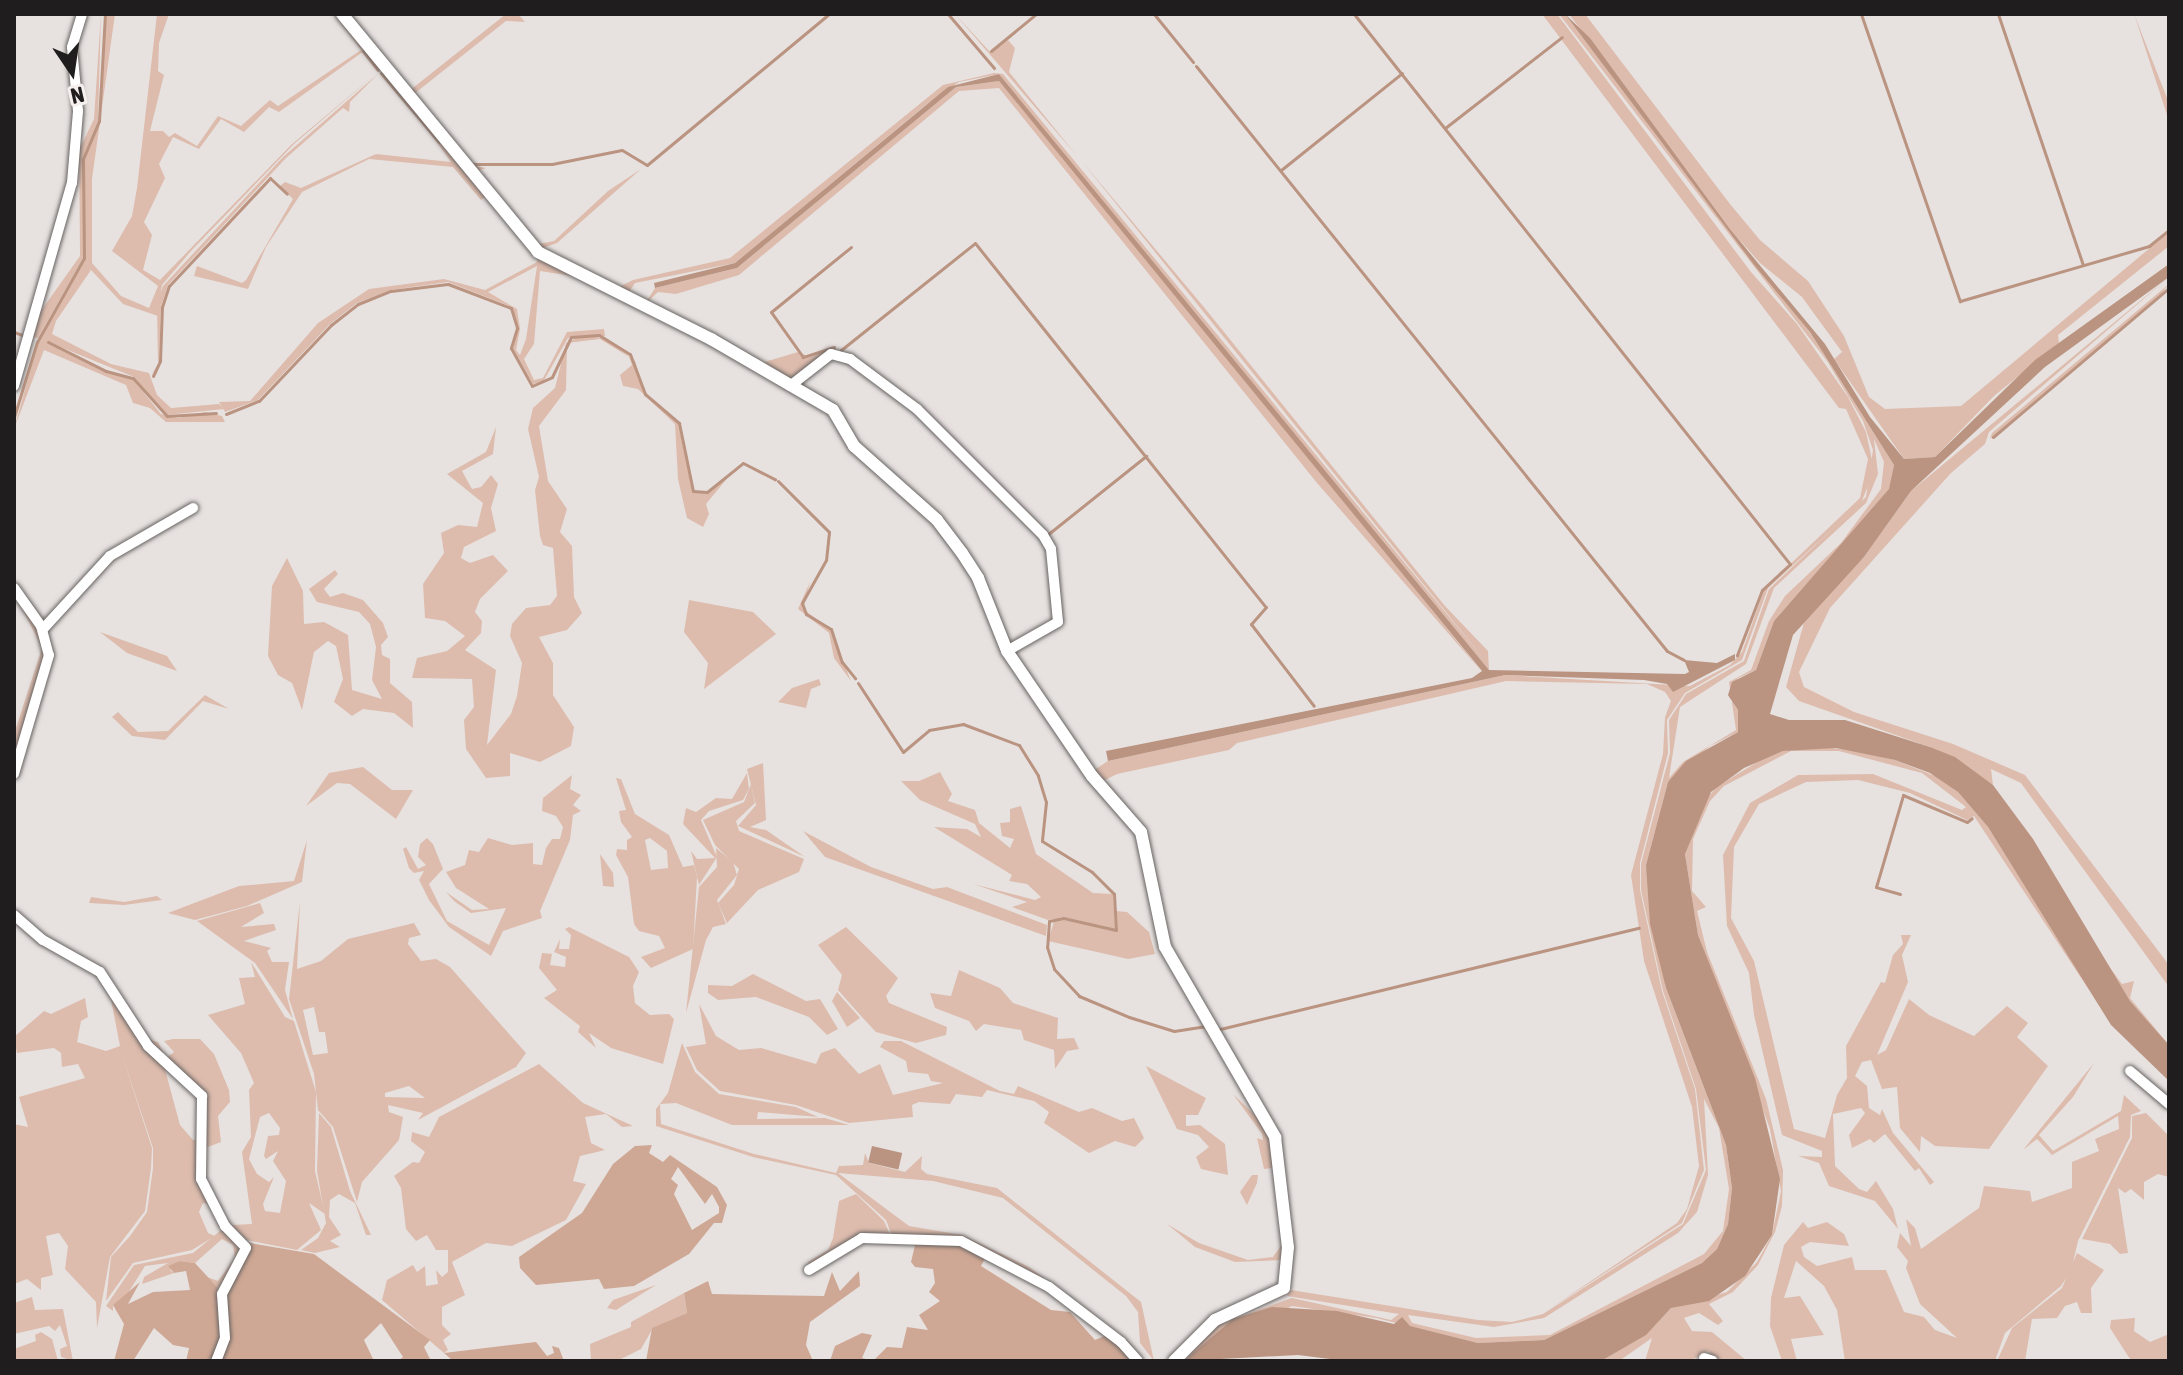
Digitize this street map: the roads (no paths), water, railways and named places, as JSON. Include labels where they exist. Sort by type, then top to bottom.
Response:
[{"type":"street","points":[[14,386],[72,183],[78,111],[72,47],[82,14]]},
{"type":"street","points":[[342,14],[538,252],[711,339],[833,410],[854,446],[937,520],[978,578],[1007,651],[1092,776],[1141,832],[1165,947],[1275,1137],[1288,1247],[1284,1288],[1223,1315],[1174,1361]]},
{"type":"street","points":[[790,386],[831,354],[850,359],[917,409],[1043,535],[1051,549],[1058,622],[1007,651]]},
{"type":"street","points":[[43,629],[110,556],[193,508]]},
{"type":"street","points":[[14,588],[43,629],[49,655],[14,774]]},
{"type":"street","points":[[14,915],[43,940],[100,972],[148,1046],[202,1096],[201,1179],[220,1219],[246,1248],[222,1294],[225,1338],[216,1361]]},
{"type":"street","points":[[2130,1071],[2169,1104]]},
{"type":"street","points":[[809,1270],[862,1238],[961,1241],[1049,1287],[1110,1332],[1138,1361]]},
{"type":"waterway","points":[[14,417],[37,342],[84,258],[83,159],[99,121],[105,14]]},
{"type":"waterway","points":[[473,164],[552,164],[622,150],[647,165],[829,14]]},
{"type":"waterway","points":[[948,14],[994,68]]},
{"type":"waterway","points":[[991,51],[1036,14]]},
{"type":"waterway","points":[[1154,14],[1193,62]]},
{"type":"waterway","points":[[1354,14],[1790,564],[1762,590],[1737,655]]},
{"type":"waterway","points":[[1861,14],[1960,301],[2149,246],[2169,230]]},
{"type":"waterway","points":[[1998,14],[2083,265]]},
{"type":"waterway","points":[[1445,128],[1562,37]]},
{"type":"waterway","points":[[363,51],[378,70]]},
{"type":"waterway","points":[[1196,66],[1667,651],[1684,660]]},
{"type":"waterway","points":[[381,73],[439,142]]},
{"type":"waterway","points":[[1281,170],[1402,73]]},
{"type":"waterway","points":[[153,376],[160,361],[162,307],[169,286],[270,178],[287,194]]},
{"type":"waterway","points":[[841,350],[975,243],[1266,607],[1251,624],[1314,706]]},
{"type":"waterway","points":[[834,347],[803,357],[771,312],[851,247]]},
{"type":"waterway","points":[[226,414],[259,401],[331,325],[358,304],[391,291],[448,284],[511,308],[517,328],[511,348],[532,386],[552,377],[571,337],[599,335],[630,354],[645,394],[679,423],[693,491],[707,492],[743,463],[775,479]]},
{"type":"waterway","points":[[1993,437],[2169,288]]},
{"type":"waterway","points":[[14,332],[25,336]]},
{"type":"waterway","points":[[48,342],[106,371],[133,378],[167,416],[216,413]]},
{"type":"waterway","points":[[1047,535],[1146,456]]},
{"type":"waterway","points":[[778,481],[829,532],[826,560],[802,603],[806,614],[831,629],[842,662],[855,678]]},
{"type":"waterway","points":[[858,683],[903,752],[929,730],[963,724],[1019,745],[1038,776],[1046,802],[1042,841],[1092,872],[1114,894],[1116,930],[1063,918],[1049,921],[1047,947],[1054,969],[1079,996],[1129,1017],[1174,1031],[1205,1026]]},
{"type":"waterway","points":[[1900,894],[1876,887],[1903,795],[1967,822],[1972,818]]},
{"type":"waterway","points":[[1216,1030],[1639,928]]}]
